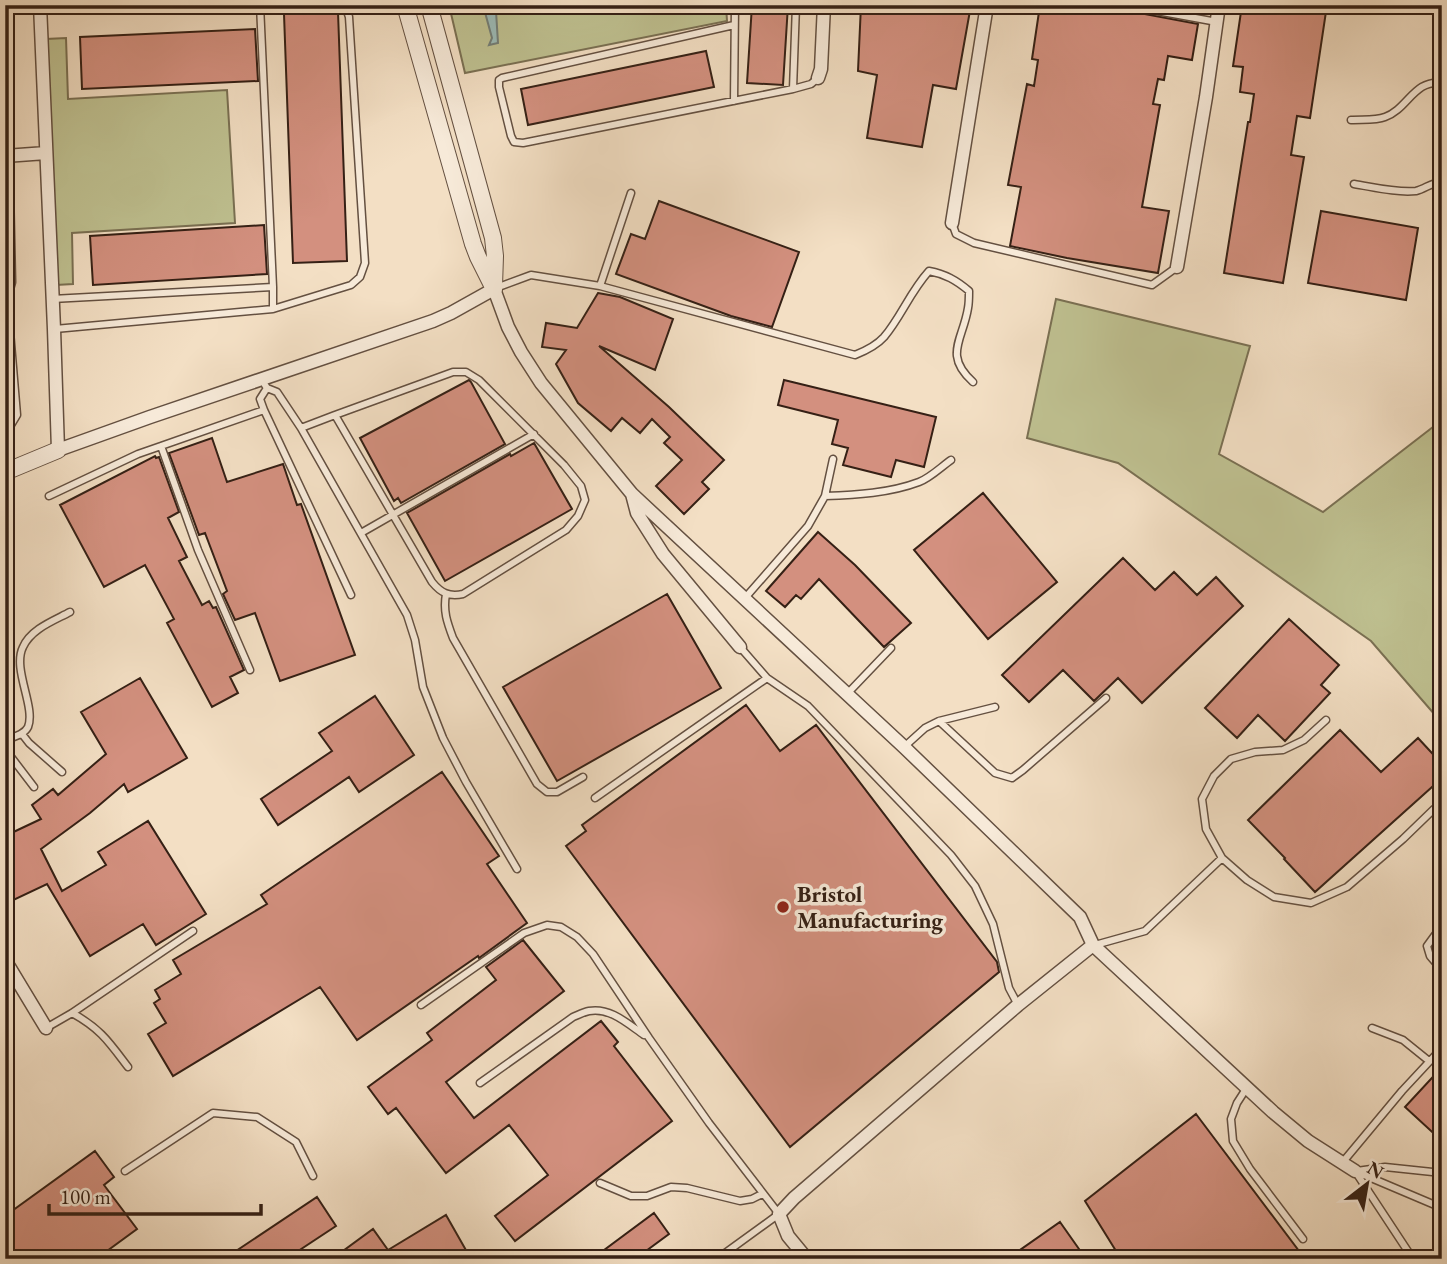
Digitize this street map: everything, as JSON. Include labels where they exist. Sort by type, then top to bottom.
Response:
[{"type":"street","points":[[40,5],[58,450]]},
{"type":"street","points":[[405,5],[473,244],[508,327],[541,383],[632,494],[904,747],[1080,917],[1093,945],[1273,1112],[1308,1141],[1355,1171]]},
{"type":"street","points":[[429,5],[493,238],[494,289]]},
{"type":"street","points":[[818,78],[821,69],[824,5]]},
{"type":"street","points":[[952,223],[988,5]]},
{"type":"street","points":[[1177,267],[1219,5]]},
{"type":"street","points":[[5,94],[9,282],[6,296]]},
{"type":"street","points":[[6,155],[46,153]]},
{"type":"street","points":[[5,472],[150,417],[264,384],[433,321],[494,289]]},
{"type":"street","points":[[632,494],[638,513],[663,554],[740,647]]},
{"type":"street","points":[[807,1259],[788,1236],[779,1214],[794,1198],[1018,1005],[1093,945]]},
{"type":"street","points":[[5,960],[46,1028]]},
{"type":"lane","points":[[81,10],[163,5]]},
{"type":"lane","points":[[260,5],[273,309]]},
{"type":"lane","points":[[54,329],[273,309],[351,285],[360,277],[365,264],[349,17],[345,5]]},
{"type":"lane","points":[[734,101],[735,5]]},
{"type":"lane","points":[[793,89],[796,5]]},
{"type":"lane","points":[[1124,5],[1217,22]]},
{"type":"lane","points":[[734,25],[502,78],[499,80],[499,88],[514,142],[523,143],[793,89],[811,84],[818,78]]},
{"type":"lane","points":[[1350,120],[1385,117],[1403,105],[1419,87],[1442,83]]},
{"type":"lane","points":[[1354,184],[1418,191],[1436,182],[1442,182]]},
{"type":"lane","points":[[600,286],[631,193]]},
{"type":"lane","points":[[952,223],[956,234],[974,243],[1152,285],[1177,267]]},
{"type":"lane","points":[[494,289],[531,275],[600,286],[855,355],[868,350],[883,338],[918,283],[929,271],[942,273],[969,291],[968,308],[957,353],[958,364],[973,382]]},
{"type":"lane","points":[[52,299],[274,287]]},
{"type":"lane","points":[[5,432],[9,430],[17,415],[6,296]]},
{"type":"lane","points":[[1438,354],[1442,331]]},
{"type":"lane","points":[[301,428],[335,415],[453,372],[466,372],[479,380],[564,465],[581,486],[585,500],[578,516],[566,530],[464,594],[446,594],[432,582],[335,415]]},
{"type":"lane","points":[[351,595],[264,410],[260,399],[264,384],[278,393],[301,428],[407,615],[415,640],[423,687],[443,738],[517,869]]},
{"type":"lane","points":[[49,496],[138,454],[264,410]]},
{"type":"lane","points":[[361,533],[534,434]]},
{"type":"lane","points":[[161,446],[198,550],[250,670]]},
{"type":"lane","points":[[746,598],[808,526],[825,496],[833,459]]},
{"type":"lane","points":[[825,496],[885,491],[921,481],[951,460]]},
{"type":"lane","points":[[446,594],[446,620],[453,638],[537,784],[547,792],[556,792],[583,777]]},
{"type":"lane","points":[[5,740],[22,734],[28,726],[29,714],[19,658],[23,645],[36,630],[70,612]]},
{"type":"lane","points":[[740,647],[767,678],[808,706],[951,855],[975,886],[993,924],[1005,977],[1018,1005]]},
{"type":"lane","points":[[847,694],[891,648]]},
{"type":"lane","points":[[595,798],[767,678]]},
{"type":"lane","points":[[939,721],[995,773],[1012,778],[1106,698]]},
{"type":"lane","points":[[904,747],[925,728],[939,721],[995,707]]},
{"type":"lane","points":[[1326,720],[1304,740],[1283,750],[1255,752],[1231,758],[1214,776],[1202,799],[1206,829],[1222,858],[1247,880],[1274,897],[1311,903],[1347,887],[1434,809]]},
{"type":"lane","points":[[22,734],[62,772]]},
{"type":"lane","points":[[5,749],[34,787]]},
{"type":"lane","points":[[1093,945],[1145,931],[1222,858]]},
{"type":"lane","points":[[421,1005],[524,933],[547,925],[561,928],[577,937],[593,954],[709,1123],[779,1214],[716,1259]]},
{"type":"lane","points":[[1442,930],[1434,935],[1427,946],[1430,956],[1442,970]]},
{"type":"lane","points":[[46,1028],[193,931]]},
{"type":"lane","points":[[480,1083],[573,1017],[589,1011],[605,1011],[649,1038]]},
{"type":"lane","points":[[72,1013],[86,1020],[103,1035],[128,1067]]},
{"type":"lane","points":[[1372,1028],[1403,1040],[1429,1061]]},
{"type":"lane","points":[[1342,1163],[1442,1048]]},
{"type":"lane","points":[[1247,1087],[1231,1119],[1233,1141],[1250,1169],[1303,1239]]},
{"type":"lane","points":[[125,1171],[213,1113],[257,1117],[296,1142],[313,1176]]},
{"type":"lane","points":[[1355,1171],[1385,1167],[1442,1173]]},
{"type":"lane","points":[[1355,1171],[1442,1209]]},
{"type":"lane","points":[[1355,1171],[1413,1259]]},
{"type":"lane","points":[[600,1183],[631,1196],[647,1196],[671,1187],[687,1188],[740,1201],[761,1194]]},
{"type":"green space","points":[[449,5],[726,5],[727,21],[465,73]]},
{"type":"green space","points":[[66,38],[68,99],[227,90],[235,223],[72,233],[73,284],[56,285],[46,39]]},
{"type":"green space","points":[[1056,299],[1250,346],[1219,454],[1323,512],[1442,420],[1442,723],[1371,641],[1118,463],[1027,438]]},
{"type":"water","points":[[483,5],[501,5],[496,11],[498,43],[489,45],[492,38]]},
{"type":"building","points":[[752,5],[788,5],[783,85],[747,83]]},
{"type":"building","points":[[861,5],[971,5],[956,89],[933,85],[922,147],[867,138],[877,75],[858,71]]},
{"type":"building","points":[[1040,5],[1097,5],[1198,24],[1192,60],[1168,56],[1164,80],[1158,79],[1153,104],[1160,105],[1142,207],[1169,211],[1158,273],[1010,246],[1021,187],[1008,185],[1027,84],[1034,86],[1038,60],[1032,59]]},
{"type":"building","points":[[1242,5],[1327,5],[1310,118],[1297,116],[1291,155],[1304,157],[1283,283],[1224,273],[1254,94],[1240,92],[1243,67],[1233,66]]},
{"type":"building","points":[[338,12],[347,261],[293,263],[284,14]]},
{"type":"building","points":[[255,29],[258,81],[82,89],[80,37]]},
{"type":"building","points":[[706,51],[714,87],[528,125],[521,89]]},
{"type":"building","points":[[659,201],[799,252],[772,327],[731,316],[616,274],[631,234],[645,239]]},
{"type":"building","points":[[1321,211],[1418,228],[1406,300],[1308,283]]},
{"type":"building","points":[[264,225],[267,274],[93,285],[90,236]]},
{"type":"building","points":[[598,293],[620,297],[673,319],[655,370],[599,346],[724,460],[702,482],[709,489],[684,514],[656,486],[682,460],[664,443],[670,437],[652,419],[640,433],[622,418],[611,431],[578,403],[556,364],[566,350],[542,347],[546,323],[577,328]]},
{"type":"building","points":[[469,380],[505,444],[401,503],[398,498],[394,501],[360,438]]},
{"type":"building","points":[[784,380],[936,417],[924,467],[896,460],[891,477],[843,465],[848,448],[832,444],[838,420],[778,405]]},
{"type":"building","points":[[212,438],[227,482],[283,464],[297,505],[301,504],[355,655],[280,681],[255,613],[235,620],[223,594],[227,591],[205,533],[199,535],[169,453]]},
{"type":"building","points":[[534,443],[572,509],[445,581],[407,513]]},
{"type":"building","points":[[155,456],[159,457],[179,512],[168,518],[187,557],[179,561],[202,605],[209,601],[213,608],[216,607],[244,670],[230,677],[238,693],[212,707],[167,623],[174,619],[145,565],[104,587],[60,505]]},
{"type":"building","points":[[983,493],[1057,582],[988,639],[914,550]]},
{"type":"building","points":[[818,532],[855,565],[911,623],[884,647],[819,579],[801,599],[796,595],[785,607],[766,591]]},
{"type":"building","points":[[1123,558],[1155,590],[1174,572],[1197,595],[1216,577],[1243,606],[1142,703],[1118,678],[1094,701],[1063,670],[1029,702],[1002,675]]},
{"type":"building","points":[[667,594],[721,688],[557,781],[503,687]]},
{"type":"building","points":[[1289,619],[1339,665],[1321,685],[1330,693],[1285,741],[1258,715],[1237,738],[1205,708]]},
{"type":"building","points":[[140,678],[187,758],[128,792],[124,784],[41,849],[62,891],[106,865],[98,852],[148,821],[206,914],[156,945],[143,924],[90,956],[47,884],[5,904],[5,836],[41,819],[32,805],[53,789],[58,795],[106,754],[81,712]]},
{"type":"building","points":[[375,696],[414,755],[359,792],[349,777],[278,825],[261,799],[332,751],[319,733]]},
{"type":"building","name":"Bristol Manufacturing","points":[[746,705],[780,751],[816,725],[997,962],[999,972],[790,1147],[566,846],[586,831],[582,825]]},
{"type":"building","points":[[1340,730],[1381,772],[1418,738],[1442,764],[1442,778],[1315,892],[1248,820]]},
{"type":"building","points":[[442,772],[499,856],[487,864],[527,923],[357,1040],[320,987],[173,1076],[148,1034],[166,1023],[154,1003],[160,999],[155,990],[181,974],[173,960],[267,904],[261,895]]},
{"type":"building","points":[[523,940],[564,991],[446,1082],[474,1118],[601,1021],[618,1042],[614,1046],[672,1121],[515,1241],[495,1216],[548,1175],[509,1125],[446,1173],[396,1108],[388,1114],[368,1087],[432,1040],[427,1033],[496,980],[486,967]]},
{"type":"building","points":[[1442,1067],[1442,1141],[1405,1107]]},
{"type":"building","points":[[1196,1114],[1305,1259],[1121,1259],[1085,1201]]},
{"type":"building","points":[[95,1151],[114,1177],[104,1185],[137,1229],[96,1259],[5,1259],[5,1216]]},
{"type":"building","points":[[317,1197],[336,1226],[286,1259],[224,1259]]},
{"type":"building","points":[[654,1213],[669,1234],[646,1251],[651,1259],[592,1259]]},
{"type":"building","points":[[446,1215],[471,1259],[332,1259],[373,1229],[388,1250]]},
{"type":"building","points":[[1060,1222],[1086,1259],[1007,1259]]},
{"type":"place","name":"Bristol Manufacturing","points":[[783,907]]}]
